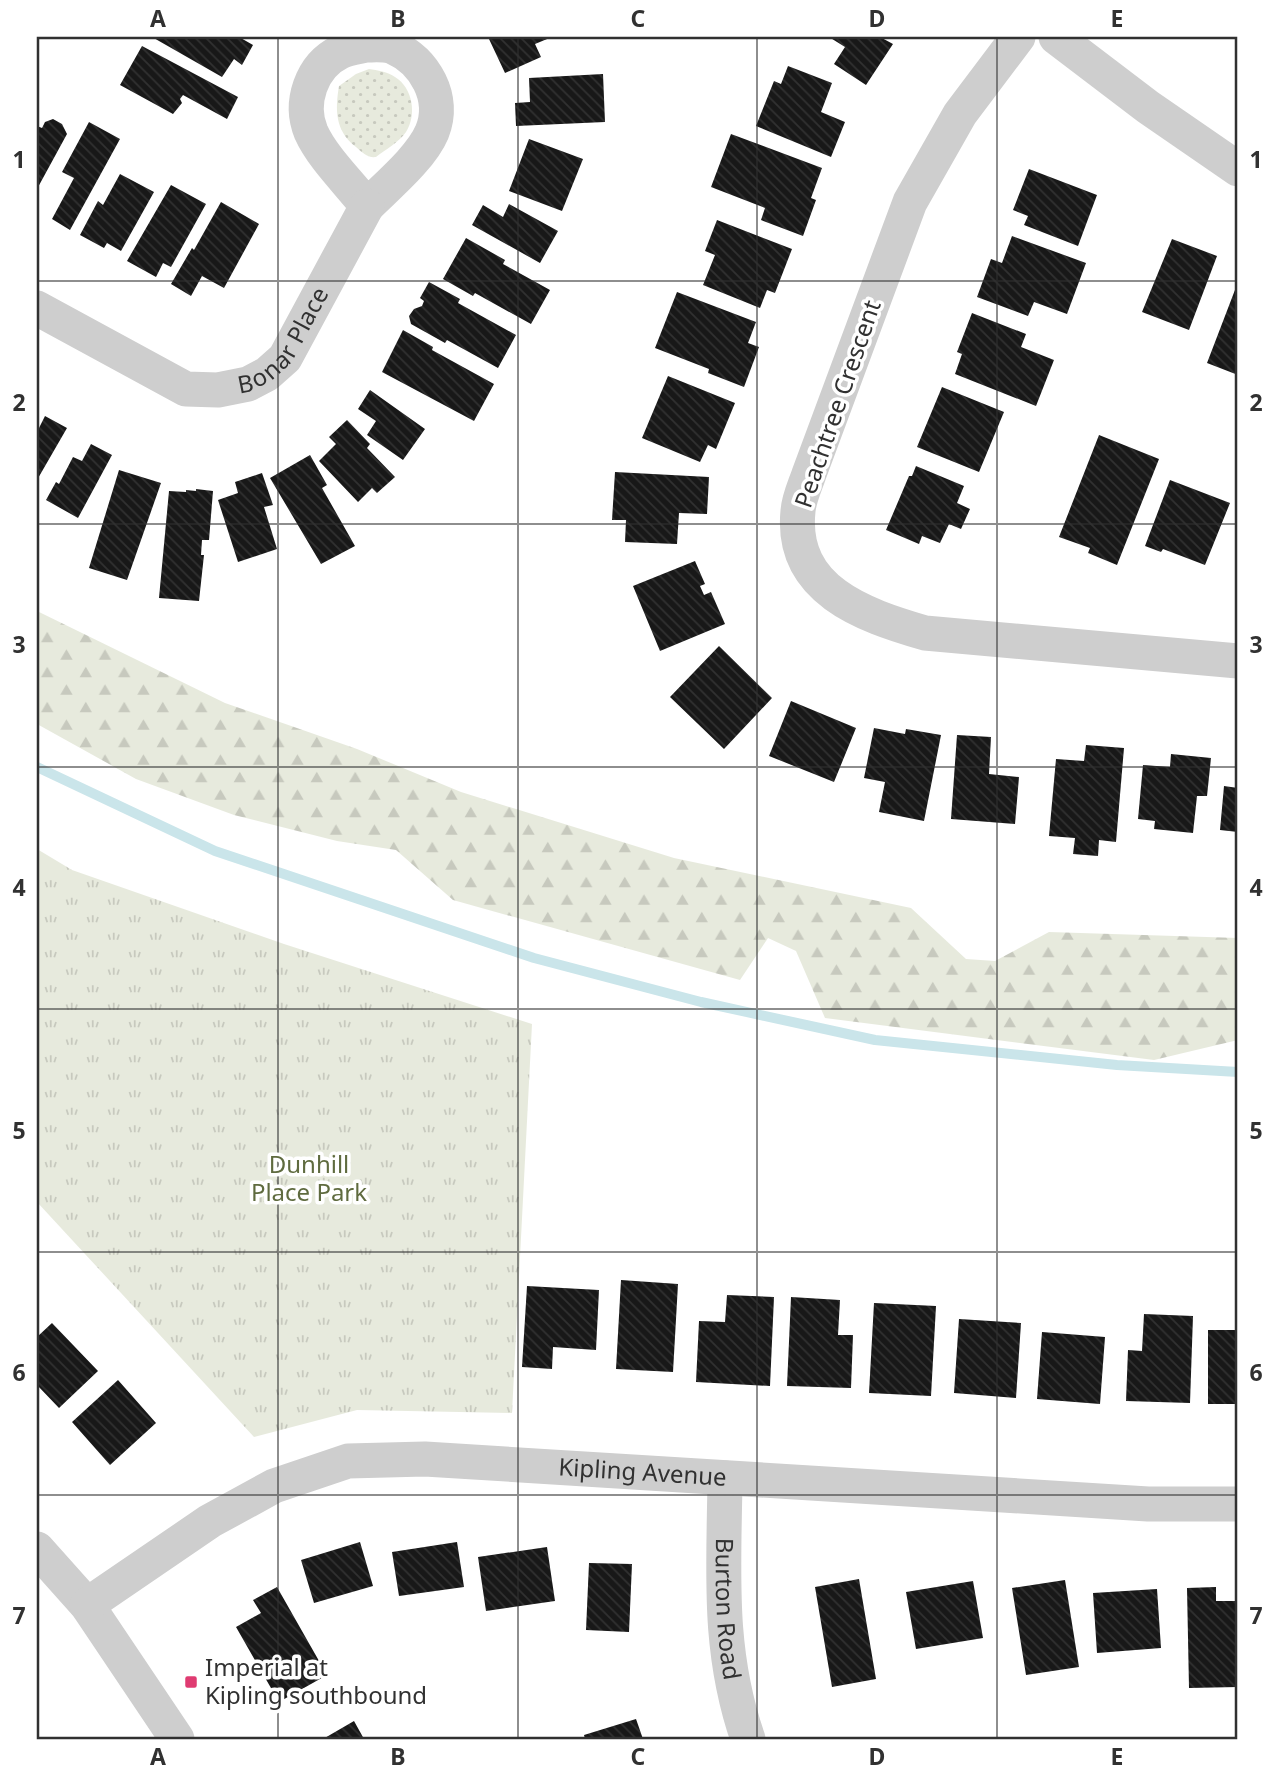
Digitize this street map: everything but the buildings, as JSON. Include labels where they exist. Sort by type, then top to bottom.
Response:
[{"type":"street","name":"Peachtree Crescent","points":[[1018,37],[960,114],[910,202],[798,508],[798,534],[804,557],[821,583],[845,603],[878,619],[925,633],[1238,661]]},
{"type":"street","points":[[1056,37],[1148,107],[1238,169]]},
{"type":"street","name":"Bonar Place","points":[[37,308],[186,388],[218,390],[247,384],[267,374],[285,358],[367,206],[425,145],[432,131],[436,112],[433,89],[423,69],[391,46],[366,45],[340,52],[323,64],[310,83],[306,108],[312,132],[325,153],[367,206]]},
{"type":"street","name":"Kipling Avenue","points":[[87,1605],[210,1521],[274,1486],[348,1461],[425,1459],[1147,1504],[1238,1504]]},
{"type":"street","name":"Burton Road","points":[[726,1478],[723,1587],[725,1642],[736,1705],[748,1739]]},
{"type":"street","points":[[37,1549],[87,1605],[177,1739]]},
{"type":"green space","points":[[369,69],[389,74],[401,82],[409,95],[412,110],[406,132],[376,157],[365,155],[349,141],[340,127],[337,112],[339,86]]},
{"type":"green space","points":[[37,611],[225,703],[357,749],[461,792],[674,858],[911,908],[966,959],[995,961],[1049,932],[1238,938],[1238,1040],[1154,1060],[825,1018],[796,951],[768,938],[740,980],[453,900],[396,850],[337,841],[234,815],[136,779],[37,724]]},
{"type":"green space","name":"Dunhill Place Park","points":[[37,849],[72,870],[284,944],[532,1024],[512,1413],[357,1410],[254,1437],[37,1202]]},
{"type":"waterway","points":[[37,767],[215,851],[534,958],[701,1002],[875,1040],[1117,1065],[1238,1072]]},
{"type":"place","name":"Imperial at Kipling southbound","points":[[191,1682]]}]
